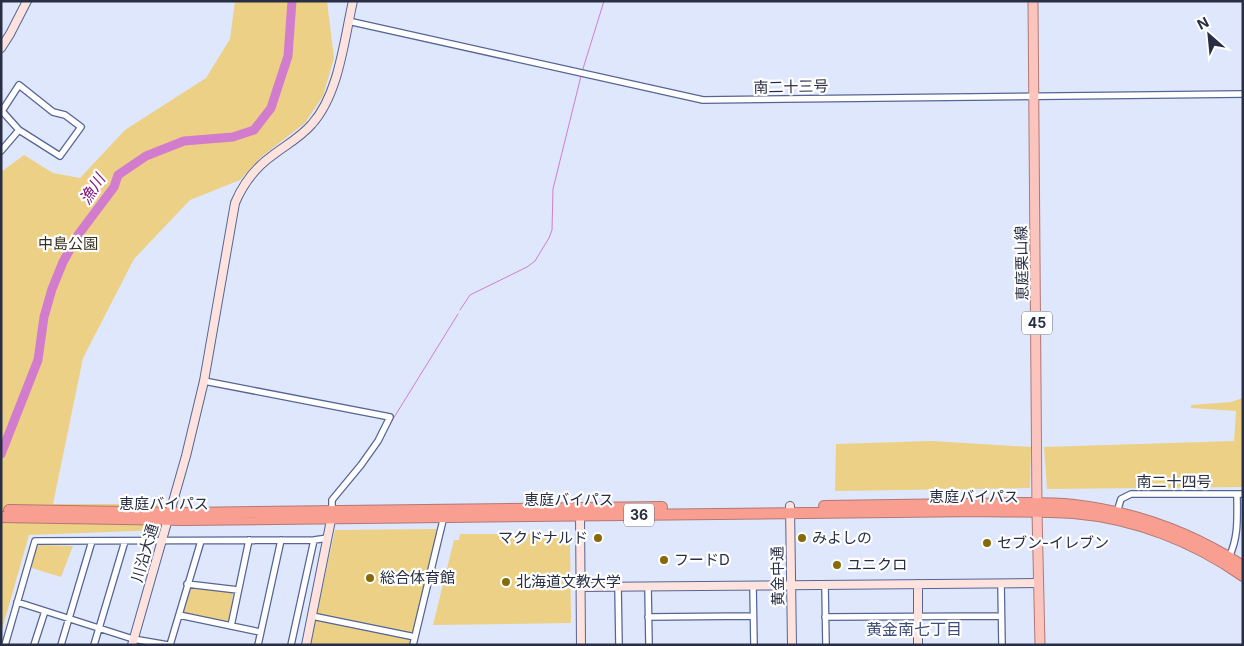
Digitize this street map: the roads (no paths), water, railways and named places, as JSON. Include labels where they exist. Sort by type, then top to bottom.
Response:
[{"type":"highway","name":"恵庭バイパス","points":[[1,517],[22,514],[170,516],[1038,508],[1073,505],[1117,512],[1158,524],[1195,539],[1243,566]]},
{"type":"highway","name":"恵庭バイパス","points":[[1038,508],[1130,523],[1191,545],[1243,576]]},
{"type":"highway","name":"恵庭バイパス","points":[[1,510],[22,514]]},
{"type":"highway","name":"恵庭バイパス","points":[[332,514],[444,516],[580,512]]},
{"type":"main road","name":"恵庭栗山線","points":[[1033,1],[1040,645]]},
{"type":"street","points":[[2,45],[27,1]]},
{"type":"street","name":"川沿大通","points":[[132,642],[163,541],[186,456],[204,380],[234,210],[238,197],[243,186],[262,163],[302,134],[313,124],[321,112],[333,87],[353,1]]},
{"type":"street","name":"南二十三号","points":[[348,21],[703,100],[1243,94]]},
{"type":"street","points":[[19,85],[53,112],[65,115],[81,127],[60,156],[19,130],[1,111],[19,85]]},
{"type":"street","points":[[1,151],[19,130]]},
{"type":"street","points":[[204,380],[390,417],[378,441],[332,500],[328,538],[306,645]]},
{"type":"street","name":"南二十四号","points":[[1117,512],[1120,499],[1131,494],[1240,494]]},
{"type":"street","points":[[1229,557],[1235,546],[1240,494]]},
{"type":"street","name":"黄金中通","points":[[790,509],[792,645]]},
{"type":"street","points":[[580,512],[581,645]]},
{"type":"street","points":[[413,645],[444,516]]},
{"type":"street","points":[[5,645],[35,541],[314,540],[328,538]]},
{"type":"street","points":[[231,626],[250,540]]},
{"type":"street","points":[[258,645],[281,540]]},
{"type":"street","points":[[291,645],[314,540]]},
{"type":"street","points":[[61,645],[92,541]]},
{"type":"street","points":[[94,645],[125,541]]},
{"type":"street","points":[[17,602],[99,628],[132,642],[169,645],[201,541]]},
{"type":"street","points":[[1001,583],[1002,645]]},
{"type":"street","points":[[580,587],[1040,583]]},
{"type":"street","points":[[187,584],[238,590]]},
{"type":"street","points":[[918,584],[918,645]]},
{"type":"street","points":[[753,585],[754,645]]},
{"type":"street","points":[[824,585],[826,645]]},
{"type":"street","points":[[618,586],[619,645]]},
{"type":"street","points":[[648,586],[649,645]]},
{"type":"street","points":[[34,645],[45,611]]},
{"type":"street","points":[[179,615],[260,632]]},
{"type":"street","points":[[312,616],[415,637]]},
{"type":"street","points":[[648,617],[753,616]]},
{"type":"street","points":[[825,618],[1001,616]]},
{"type":"waterway","name":"漁川","points":[[1,454],[38,360],[44,317],[52,289],[63,262],[78,235],[114,187],[118,175],[146,156],[184,141],[233,137],[254,130],[271,108],[288,56],[292,1]]},
{"type":"waterway","points":[[582,72],[604,1]]},
{"type":"waterway","points":[[460,310],[470,295],[527,267],[535,261],[549,238],[552,230],[553,189],[581,76]]},
{"type":"waterway","points":[[385,432],[458,314]]},
{"type":"place","name":"マクドナルド","points":[[598,538]]},
{"type":"place","name":"みよしの","points":[[802,538]]},
{"type":"place","name":"セブン-イレブン","points":[[987,543]]},
{"type":"place","name":"フードD","points":[[664,560]]},
{"type":"place","name":"ユニクロ","points":[[837,565]]},
{"type":"place","name":"総合体育館","points":[[370,578]]},
{"type":"place","name":"北海道文教大学","points":[[506,582]]},
{"type":"district","name":"黄金南七丁目","points":[[914,629]]},
{"type":"park label","name":"中島公園","points":[[68,244]]}]
